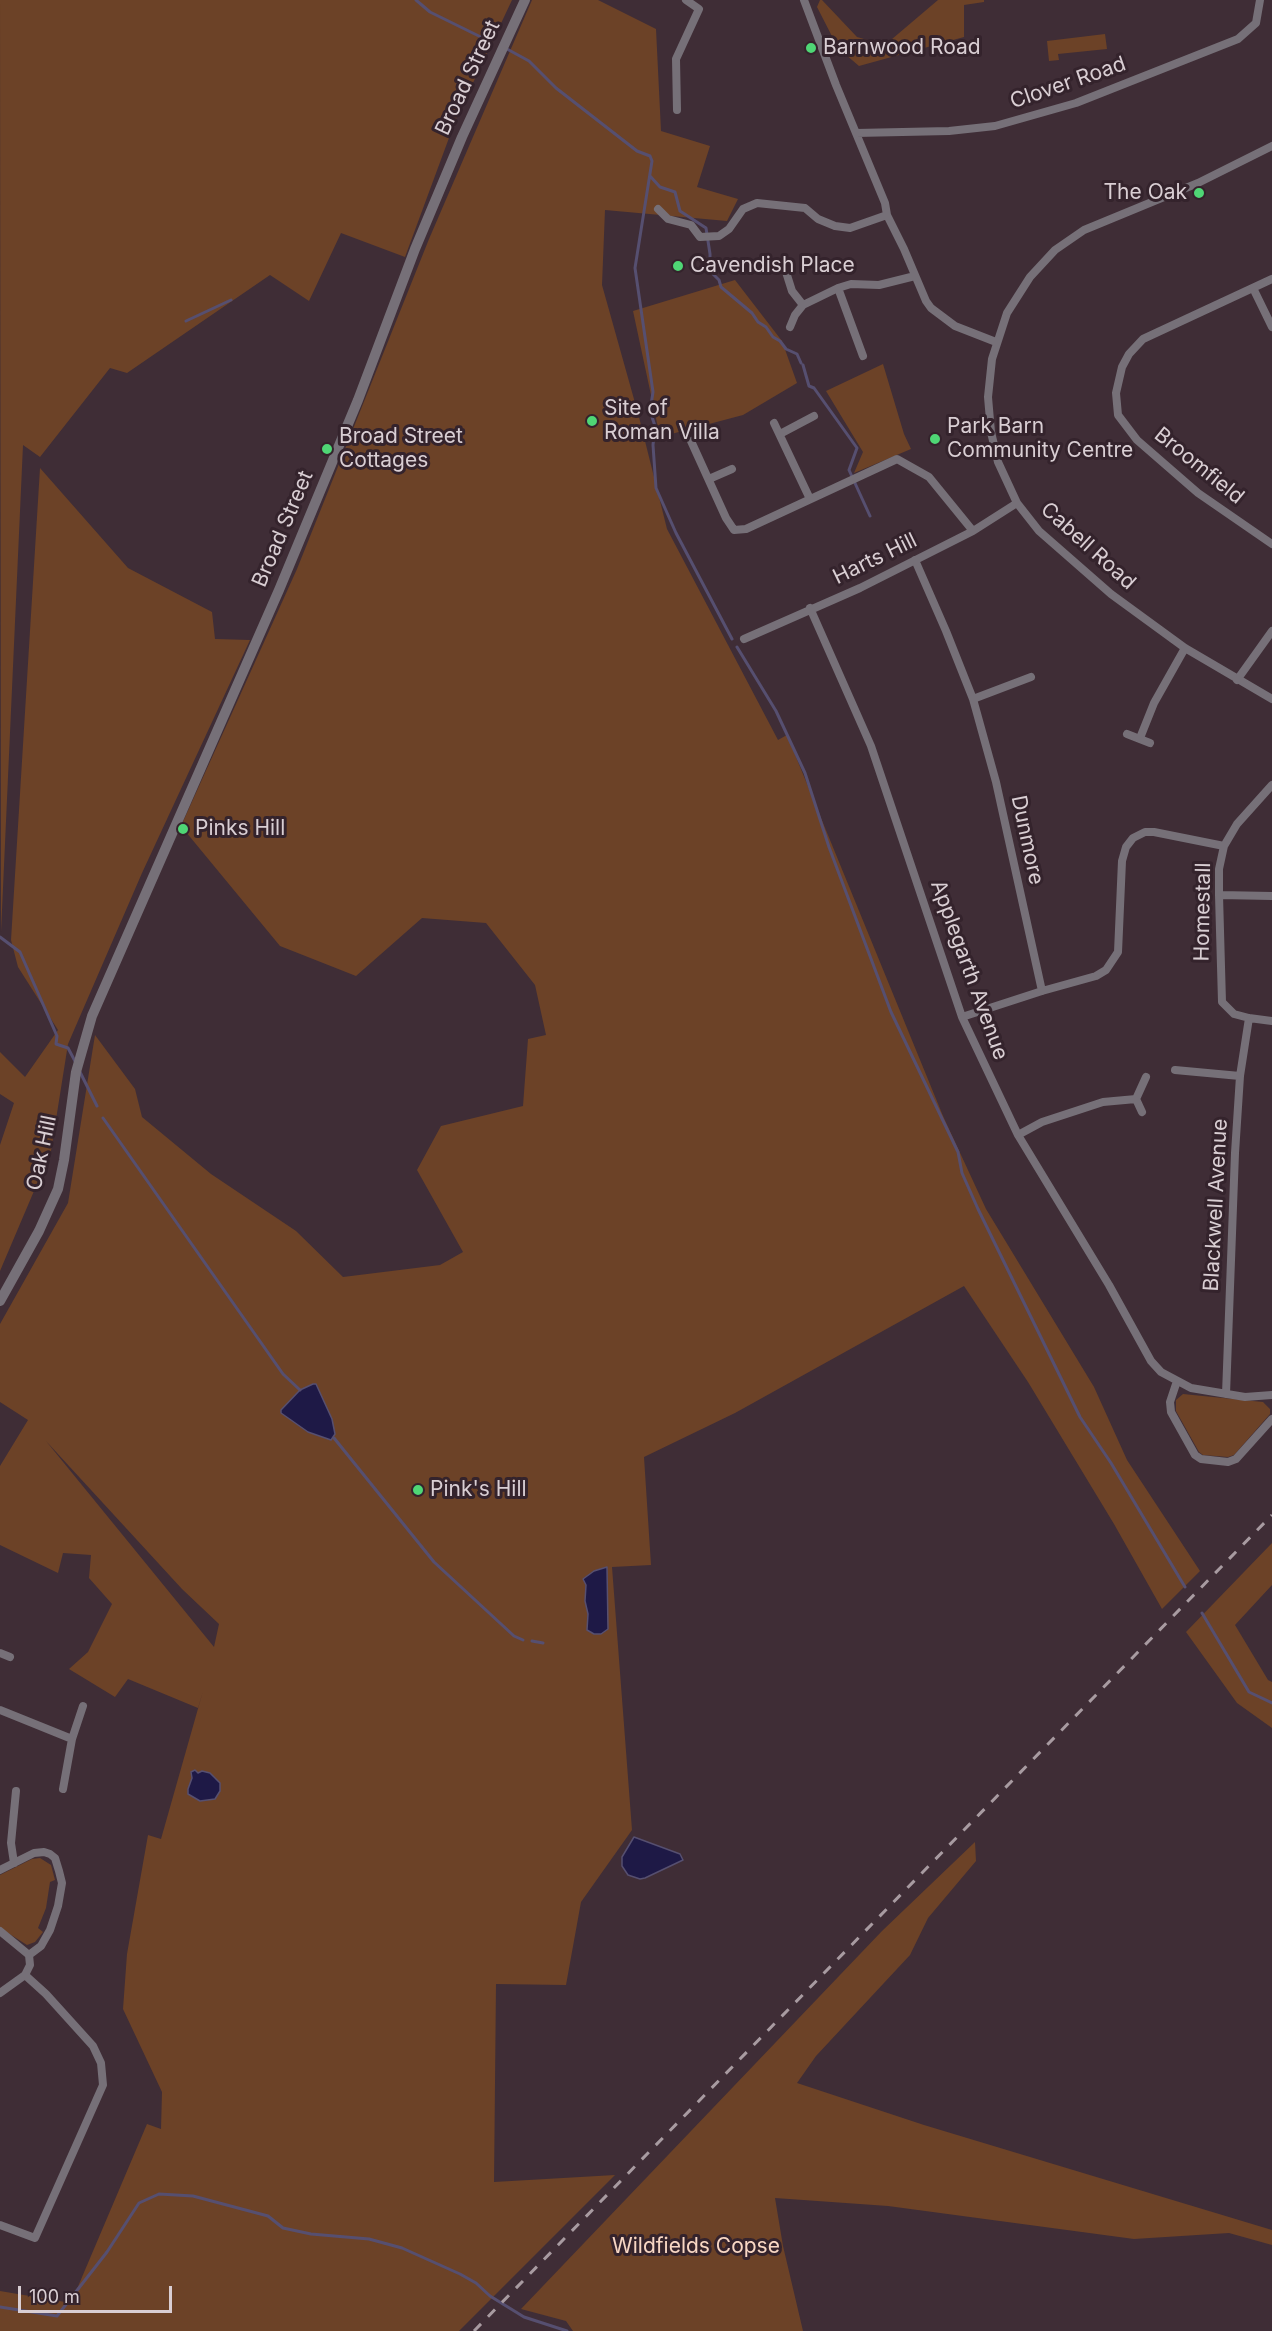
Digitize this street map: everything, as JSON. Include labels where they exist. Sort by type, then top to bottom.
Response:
[{"type":"street","name":"Broad Street","points":[[86,1037],[92,1016],[167,842],[279,590],[358,400],[415,249],[462,137],[525,0]]},
{"type":"street","points":[[677,110],[676,59],[699,9],[686,0]]},
{"type":"street","points":[[804,0],[885,203],[887,215],[931,308],[955,326],[996,342]]},
{"type":"street","name":"Clover Road","points":[[856,133],[949,131],[995,126],[1076,103],[1239,39],[1256,23],[1260,0]]},
{"type":"street","name":"Cabell Road","points":[[1272,146],[1198,183],[1071,237],[1046,259],[1023,286],[1007,313],[996,342],[989,376],[988,397],[990,432],[999,462],[1017,503],[1039,531],[1111,594],[1185,648],[1272,699]]},
{"type":"street","points":[[658,209],[669,219],[691,225],[700,237],[719,236],[729,229],[743,209],[757,203],[805,208],[818,219],[835,226],[850,228],[887,215]]},
{"type":"street","points":[[786,272],[792,291],[803,305]]},
{"type":"street","points":[[790,327],[795,315],[803,305],[838,288],[851,284],[879,285],[915,276]]},
{"type":"street","name":"Broomfield","points":[[1272,279],[1143,339],[1129,354],[1122,368],[1116,393],[1118,416],[1137,440],[1198,493],[1272,544]]},
{"type":"street","points":[[838,288],[863,356]]},
{"type":"street","points":[[1253,288],[1272,327]]},
{"type":"street","points":[[780,434],[814,416]]},
{"type":"street","points":[[774,423],[810,499]]},
{"type":"street","points":[[691,441],[726,518],[734,530],[746,529],[897,459],[929,477],[972,531]]},
{"type":"street","points":[[709,479],[732,469]]},
{"type":"street","name":"Harts Hill","points":[[744,639],[810,608],[860,588],[972,531],[1017,503]]},
{"type":"street","name":"Dunmore","points":[[915,560],[973,699],[996,783],[1042,991]]},
{"type":"street","name":"Applegarth Avenue","points":[[810,608],[871,746],[962,1017],[1018,1135],[1109,1285],[1151,1361],[1161,1372],[1191,1388],[1245,1397],[1272,1395]]},
{"type":"street","points":[[1237,680],[1272,631]]},
{"type":"street","points":[[1140,738],[1154,703],[1185,648]]},
{"type":"street","points":[[973,699],[1033,676]]},
{"type":"street","points":[[1127,734],[1150,743]]},
{"type":"street","name":"Homestall","points":[[1272,785],[1237,824],[1224,846],[1219,869],[1222,1002],[1234,1014],[1272,1021]]},
{"type":"street","points":[[962,1017],[1096,976],[1106,970],[1118,952],[1122,861],[1126,847],[1133,838],[1145,832],[1154,832],[1224,846]]},
{"type":"street","points":[[1219,895],[1272,896]]},
{"type":"street","name":"Blackwell Avenue","points":[[1226,1394],[1235,1153],[1240,1076],[1249,1018]]},
{"type":"street","name":"Oak Hill","points":[[0,1301],[39,1231],[58,1190],[76,1072],[86,1037]]},
{"type":"street","points":[[1175,1070],[1240,1076]]},
{"type":"street","points":[[1136,1100],[1146,1077]]},
{"type":"street","points":[[1018,1135],[1042,1122],[1103,1102],[1136,1100]]},
{"type":"street","points":[[1136,1100],[1142,1112]]},
{"type":"street","points":[[1177,1382],[1170,1402],[1171,1412],[1195,1455],[1201,1459],[1228,1462],[1236,1459],[1272,1419]]},
{"type":"street","points":[[0,1653],[10,1657]]},
{"type":"street","points":[[63,1790],[72,1739],[83,1706]]},
{"type":"street","points":[[0,1710],[72,1739]]},
{"type":"street","points":[[14,1863],[11,1843],[16,1791]]},
{"type":"street","points":[[0,1870],[34,1853],[50,1854],[55,1858],[62,1883],[58,1906],[50,1930],[40,1946],[29,1955]]},
{"type":"street","points":[[0,1931],[29,1955],[30,1965],[24,1975],[0,1993]]},
{"type":"street","points":[[0,2225],[35,2238],[103,2085],[101,2063],[93,2046],[46,1994],[24,1975]]},
{"type":"green space","points":[[0,0],[512,0],[456,119],[405,257],[341,233],[309,301],[270,275],[127,373],[110,368],[40,457],[23,445],[1,932]]},
{"type":"green space","points":[[532,0],[598,0],[656,29],[661,131],[710,146],[697,187],[738,199],[727,221],[605,210],[602,285],[667,529],[778,740],[787,735],[943,1116],[986,1209],[1094,1387],[1127,1460],[1200,1571],[1162,1609],[1114,1524],[1028,1382],[964,1286],[735,1413],[644,1457],[651,1565],[612,1567],[632,1830],[581,1902],[566,1985],[496,1984],[494,2182],[615,2175],[459,2331],[0,2331],[0,2291],[71,2303],[147,2124],[161,2129],[162,2092],[123,2009],[127,1954],[148,1835],[161,1839],[203,1691],[198,1708],[128,1679],[115,1697],[69,1669],[88,1652],[112,1604],[89,1578],[91,1555],[63,1553],[58,1573],[0,1545],[0,1466],[28,1420],[0,1402],[0,1324],[68,1203],[95,1035],[135,1089],[142,1117],[211,1174],[296,1231],[343,1277],[440,1265],[463,1252],[417,1170],[441,1126],[523,1106],[528,1039],[546,1035],[535,985],[486,923],[422,918],[356,976],[280,946],[181,826],[297,569],[429,239]],"holes":[[[46,1441],[182,1589],[219,1624],[214,1647]]]},
{"type":"green space","points":[[820,0],[857,37],[885,45],[938,0],[984,0],[984,2],[964,5],[964,37],[859,66],[838,48],[817,7]]},
{"type":"green space","points":[[1105,34],[1107,49],[1058,54],[1059,60],[1049,61],[1047,41]]},
{"type":"green space","points":[[735,280],[782,341],[797,383],[743,415],[660,437],[633,311]]},
{"type":"green space","points":[[883,364],[904,434],[911,449],[854,473],[863,452],[826,391]]},
{"type":"green space","points":[[40,468],[128,568],[212,612],[215,639],[250,640],[142,873],[68,1044],[51,1151],[0,1271],[0,1145],[14,1103],[0,1094],[0,1052],[25,1077],[58,1030],[18,967],[11,940]]},
{"type":"green space","points":[[1183,1394],[1263,1402],[1270,1409],[1270,1414],[1234,1455],[1228,1457],[1203,1455],[1199,1452],[1176,1411],[1176,1400]]},
{"type":"green space","points":[[1272,1543],[1272,1585],[1235,1625],[1268,1680],[1272,1682],[1272,1728],[1237,1703],[1186,1632]]},
{"type":"green space","name":"Wildfields Copse","points":[[975,1842],[976,1861],[928,1918],[910,1955],[816,2056],[797,2083],[924,2125],[1272,2230],[1272,2245],[1229,2233],[1134,2239],[888,2206],[775,2198],[783,2246],[803,2331],[573,2331],[566,2321],[521,2309],[882,1931]]},
{"type":"green space","points":[[40,1858],[51,1865],[55,1880],[50,1882],[46,1908],[38,1928],[43,1932],[35,1942],[27,1945],[0,1928],[0,1875],[32,1859]]},
{"type":"shaded area","points":[[316,1384],[332,1419],[335,1434],[331,1440],[308,1432],[281,1413],[281,1410],[300,1390]]},
{"type":"shaded area","points":[[607,1567],[608,1629],[601,1634],[594,1634],[587,1630],[586,1585],[583,1579],[594,1571]]},
{"type":"shaded area","points":[[195,1770],[198,1773],[202,1771],[210,1773],[220,1783],[220,1791],[215,1799],[200,1801],[188,1794],[192,1778],[191,1772]]},
{"type":"shaded area","points":[[634,1837],[680,1854],[683,1860],[645,1878],[640,1879],[628,1875],[622,1866],[622,1857]]},
{"type":"waterway","points":[[416,0],[430,12],[489,41]]},
{"type":"waterway","points":[[507,49],[529,61],[556,88],[637,151],[650,156],[652,161],[635,268],[653,392],[650,411],[655,426],[653,445],[656,488],[676,533],[732,639]]},
{"type":"waterway","points":[[650,176],[660,187],[675,192],[680,211],[706,228],[710,267],[721,287],[752,313],[758,322],[766,327],[786,349],[797,354],[801,363]]},
{"type":"waterway","points":[[186,321],[231,300]]},
{"type":"waterway","points":[[803,365],[809,386],[814,388],[857,448],[849,470],[870,516]]},
{"type":"waterway","points":[[737,647],[776,711],[805,773],[829,847],[891,1012],[958,1152],[962,1173],[978,1209],[1080,1417],[1111,1463],[1185,1587]]},
{"type":"waterway","points":[[0,937],[20,952],[57,1036],[56,1044],[68,1048],[76,1063]]},
{"type":"waterway","points":[[80,1072],[97,1106]]},
{"type":"waterway","points":[[103,1118],[283,1374],[300,1390]]},
{"type":"waterway","points":[[334,1438],[434,1562],[514,1636],[523,1640]]},
{"type":"waterway","points":[[1202,1613],[1249,1692],[1272,1703]]},
{"type":"waterway","points":[[532,1641],[543,1643]]},
{"type":"waterway","points":[[0,2307],[57,2316],[107,2252],[139,2203],[159,2194],[193,2196],[268,2216],[283,2228],[311,2234],[369,2239],[402,2248],[476,2283],[490,2296],[524,2317],[567,2331]]},
{"type":"railway","points":[[474,2331],[1272,1515]]},
{"type":"place","name":"Barnwood Road","points":[[811,48]]},
{"type":"place","name":"The Oak","points":[[1199,193]]},
{"type":"place","name":"Cavendish Place","points":[[678,266]]},
{"type":"place","name":"Site of Roman Villa","points":[[592,421]]},
{"type":"place","name":"Park Barn Community Centre","points":[[935,439]]},
{"type":"place","name":"Broad Street Cottages","points":[[327,449]]},
{"type":"place","name":"Pinks Hill","points":[[183,829]]},
{"type":"place","name":"Pink's Hill","points":[[418,1490]]}]
